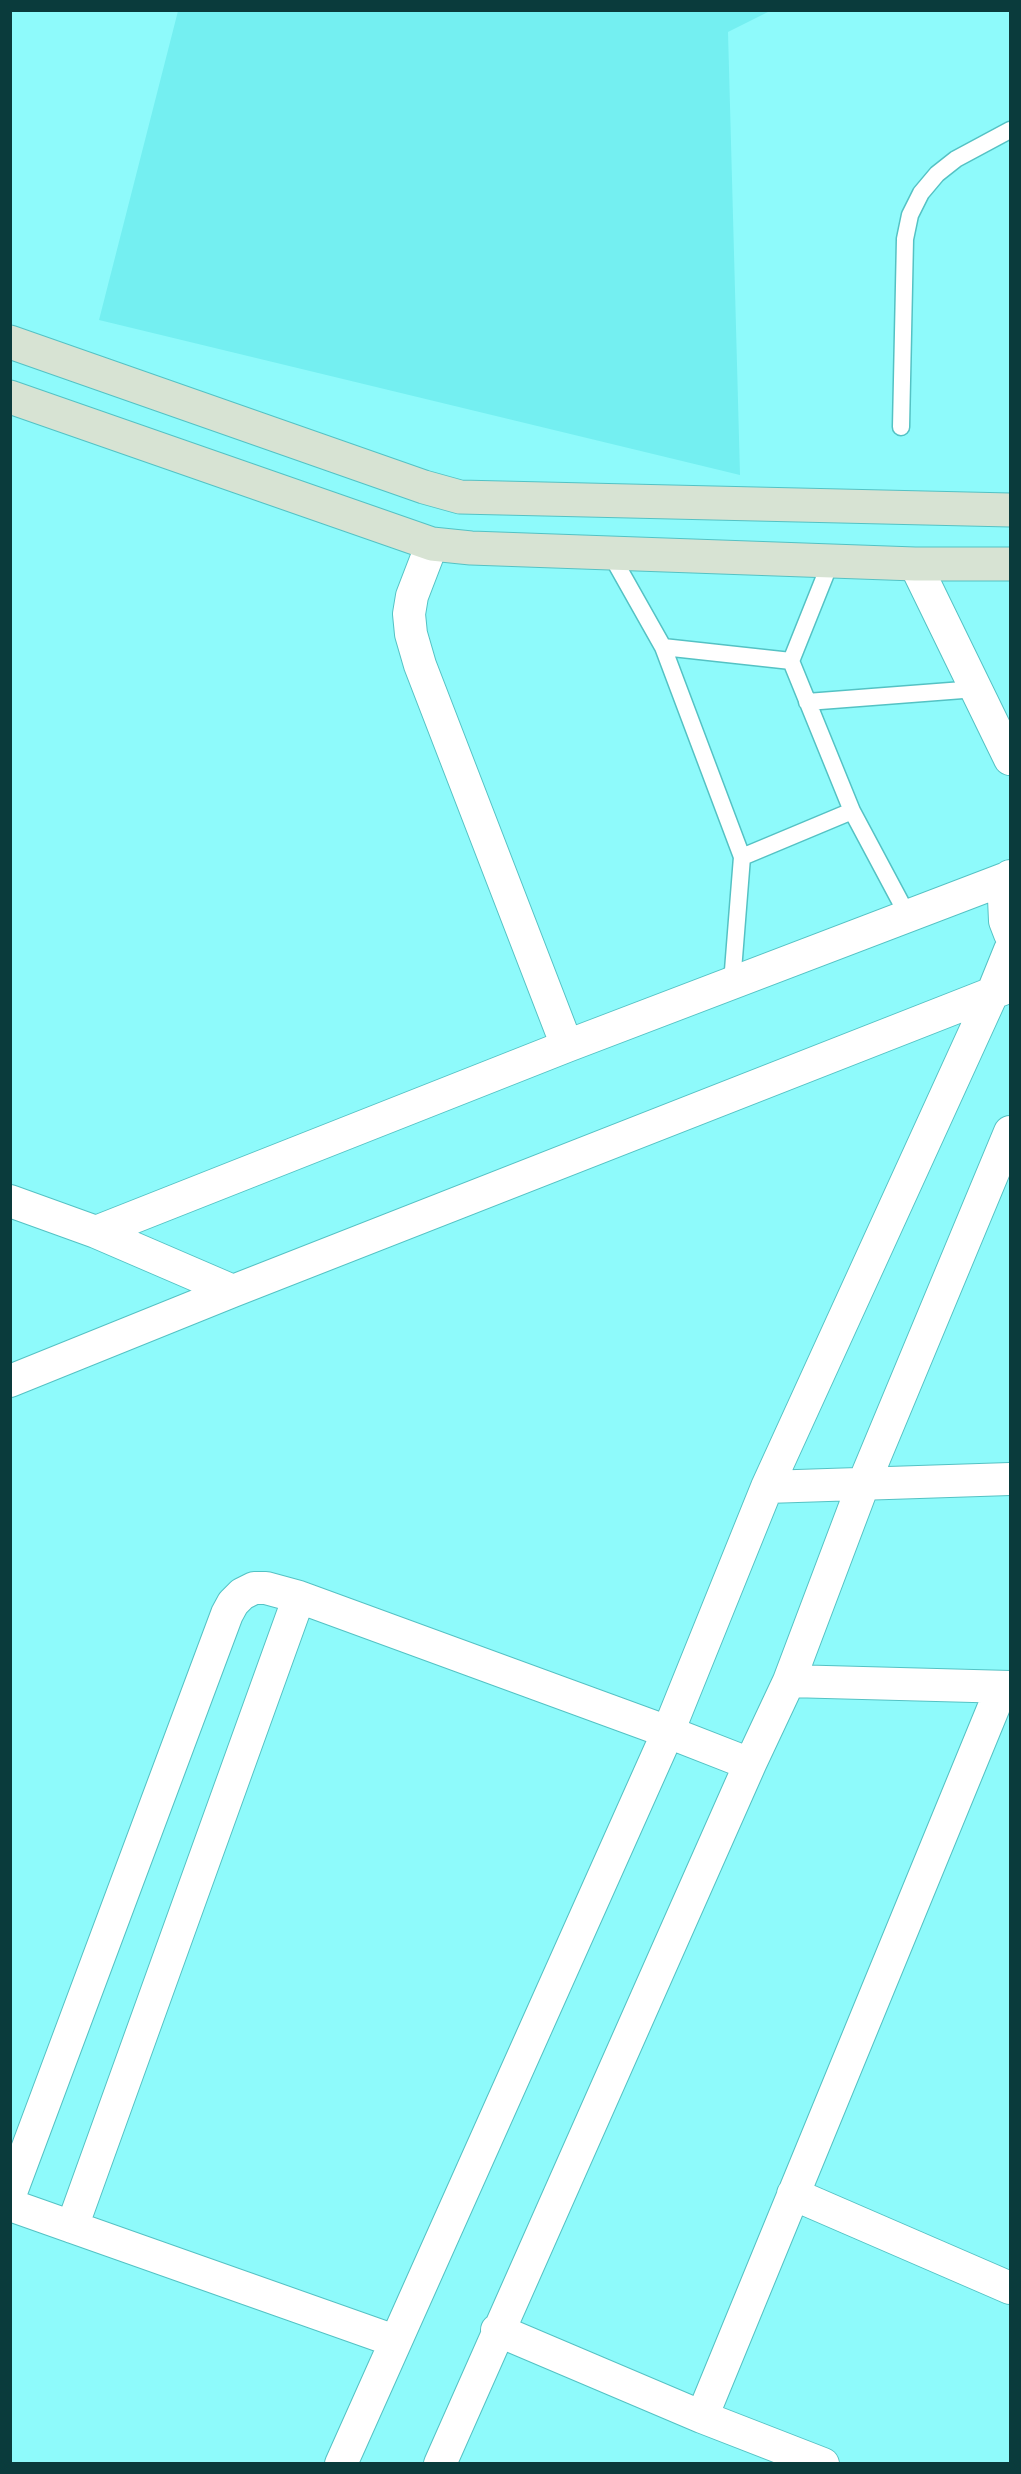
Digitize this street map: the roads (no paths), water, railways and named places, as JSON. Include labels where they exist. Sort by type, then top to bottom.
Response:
[{"type":"street","points":[[10,342],[424,487],[460,497],[1011,510]]},
{"type":"street","points":[[10,397],[432,544],[471,548],[915,564],[1011,564]]},
{"type":"street","points":[[432,544],[412,596],[409,614],[411,634],[420,665],[567,1046]]},
{"type":"street","points":[[915,564],[1011,759]]},
{"type":"street","points":[[96,1232],[567,1046],[1010,876]]},
{"type":"street","points":[[1010,876],[1004,898],[1005,921],[1011,934]]},
{"type":"street","points":[[341,2463],[668,1732],[767,1487],[1002,989],[1011,950]]},
{"type":"street","points":[[10,1381],[1002,989]]},
{"type":"street","points":[[440,2463],[497,2330],[789,1681],[863,1485],[1011,1132]]},
{"type":"street","points":[[10,1201],[96,1232],[233,1291]]},
{"type":"street","points":[[767,1487],[1011,1479]]},
{"type":"street","points":[[10,2195],[233,1603],[242,1594],[254,1588],[266,1588],[299,1597],[750,1764]]},
{"type":"street","points":[[72,2226],[299,1597]]},
{"type":"street","points":[[702,2417],[1006,1687],[789,1681]]},
{"type":"street","points":[[793,2194],[1011,2288]]},
{"type":"street","points":[[10,2205],[395,2341]]},
{"type":"street","points":[[497,2330],[702,2417],[823,2463]]},
{"type":"lane","points":[[901,427],[905,239],[910,215],[921,193],[937,174],[956,159],[1011,130]]},
{"type":"lane","points":[[610,553],[663,647],[742,857],[732,983]]},
{"type":"lane","points":[[831,561],[791,661],[852,811],[908,916]]},
{"type":"lane","points":[[663,647],[791,661]]},
{"type":"lane","points":[[807,702],[976,689]]},
{"type":"lane","points":[[742,857],[852,811]]}]
